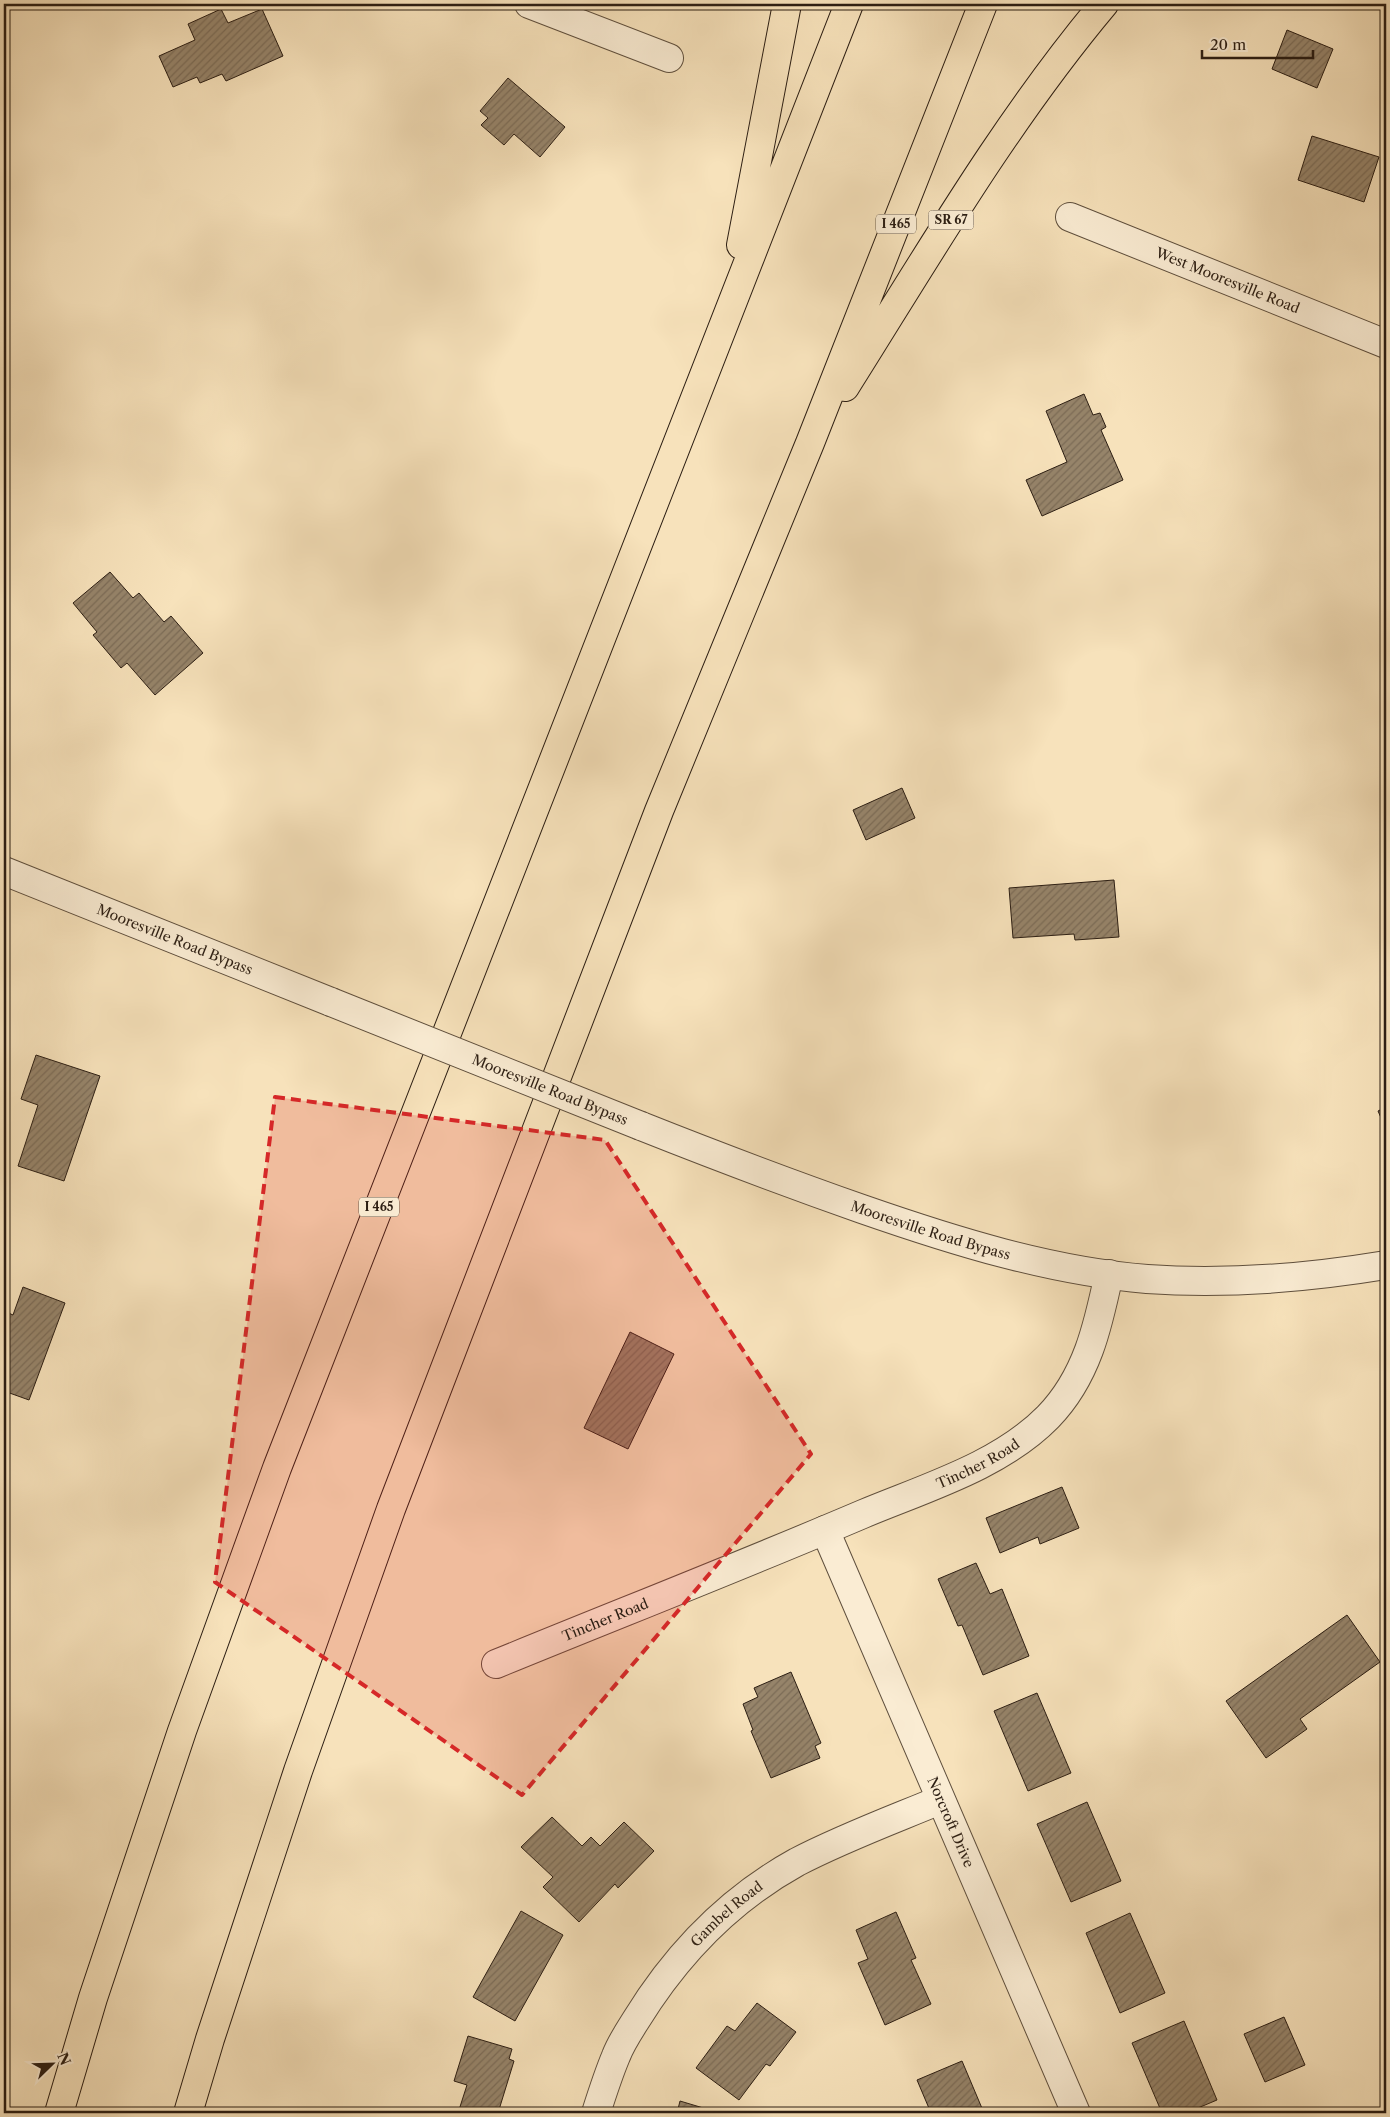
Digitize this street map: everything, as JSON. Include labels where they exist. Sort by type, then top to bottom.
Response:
[{"type":"highway","points":[[728,311],[786,4]]},
{"type":"highway","name":"I 465","points":[[59,2113],[93,1998],[182,1731],[274,1477],[849,4]]},
{"type":"highway","name":"I 465","points":[[188,2113],[210,2039],[298,1771],[391,1509],[659,811],[810,443],[982,4]]},
{"type":"highway","name":"SR 67","points":[[810,443],[1008,132],[1041,84],[1104,4]]},
{"type":"street","points":[[529,4],[669,58]]},
{"type":"street","name":"West Mooresville Road","points":[[1070,217],[1386,344]]},
{"type":"street","name":"Mooresville Road Bypass","points":[[4,871],[762,1174],[921,1230],[1015,1256],[1109,1274]]},
{"type":"street","points":[[1109,1274],[1162,1280],[1222,1281],[1294,1278],[1386,1265]]},
{"type":"street","name":"Tincher Road","points":[[496,1664],[825,1530],[992,1459],[1023,1440],[1062,1401],[1082,1369],[1090,1352],[1100,1318],[1109,1274]]},
{"type":"street","name":"Norcroft Drive","points":[[825,1530],[1076,2113]]},
{"type":"street","name":"Gambel Road","points":[[596,2113],[616,2054],[648,2002],[671,1968],[729,1910],[797,1863],[835,1844],[940,1800]]},
{"type":"highlighted area","points":[[275,1097],[605,1140],[811,1454],[522,1795],[215,1582]]},
{"type":"building","points":[[221,9],[228,23],[262,9],[283,56],[226,81],[222,74],[200,83],[197,77],[173,87],[159,56],[195,40],[188,24]]},
{"type":"building","points":[[1287,30],[1333,49],[1317,88],[1272,69]]},
{"type":"building","points":[[508,78],[565,127],[540,157],[514,134],[504,145],[481,125],[488,118],[480,111]]},
{"type":"building","points":[[1312,136],[1379,157],[1364,202],[1298,180]]},
{"type":"building","points":[[1084,394],[1093,415],[1100,413],[1106,427],[1101,430],[1123,480],[1042,516],[1026,480],[1067,462],[1046,411]]},
{"type":"building","points":[[110,572],[133,598],[139,593],[164,622],[171,616],[203,653],[155,695],[127,663],[121,668],[93,635],[97,632],[73,603]]},
{"type":"building","points":[[902,788],[915,818],[866,840],[853,810]]},
{"type":"building","points":[[1114,880],[1119,937],[1075,940],[1074,934],[1013,938],[1009,888]]},
{"type":"building","points":[[36,1055],[100,1076],[64,1181],[18,1166],[38,1105],[21,1099]]},
{"type":"building","points":[[1386,1107],[1386,1129],[1378,1111]]},
{"type":"building","points":[[23,1287],[65,1303],[29,1400],[4,1391],[4,1311],[13,1315]]},
{"type":"building","points":[[630,1332],[674,1354],[628,1449],[584,1428]]},
{"type":"building","points":[[1062,1487],[1079,1528],[1040,1544],[1038,1537],[1000,1553],[986,1518]]},
{"type":"building","points":[[976,1563],[990,1594],[1002,1589],[1029,1656],[983,1675],[962,1625],[958,1626],[938,1579]]},
{"type":"building","points":[[1347,1615],[1380,1662],[1300,1719],[1307,1729],[1266,1758],[1226,1701]]},
{"type":"building","points":[[791,1672],[821,1743],[815,1746],[820,1758],[771,1778],[751,1731],[753,1730],[743,1704],[758,1697],[754,1688]]},
{"type":"building","points":[[1037,1693],[1071,1773],[1028,1791],[994,1711]]},
{"type":"building","points":[[1087,1802],[1121,1881],[1071,1902],[1037,1824]]},
{"type":"building","points":[[552,1817],[582,1846],[591,1837],[600,1846],[624,1822],[654,1851],[618,1888],[615,1884],[579,1922],[543,1887],[553,1877],[521,1847]]},
{"type":"building","points":[[521,1911],[563,1935],[515,2021],[473,1997]]},
{"type":"building","points":[[896,1912],[916,1958],[911,1960],[931,2004],[885,2025],[858,1963],[868,1959],[856,1930]]},
{"type":"building","points":[[1130,1913],[1165,1993],[1120,2013],[1086,1933]]},
{"type":"building","points":[[757,2003],[796,2032],[770,2066],[766,2064],[739,2100],[696,2068],[727,2026],[735,2031]]},
{"type":"building","points":[[1284,2017],[1305,2065],[1265,2082],[1244,2034]]},
{"type":"building","points":[[1184,2021],[1217,2100],[1186,2113],[1162,2113],[1132,2043]]},
{"type":"building","points":[[468,2036],[512,2049],[509,2059],[514,2061],[498,2113],[458,2113],[467,2085],[454,2081]]},
{"type":"building","points":[[962,2061],[984,2113],[931,2113],[917,2080]]},
{"type":"building","points":[[680,2101],[720,2113],[677,2113]]}]
